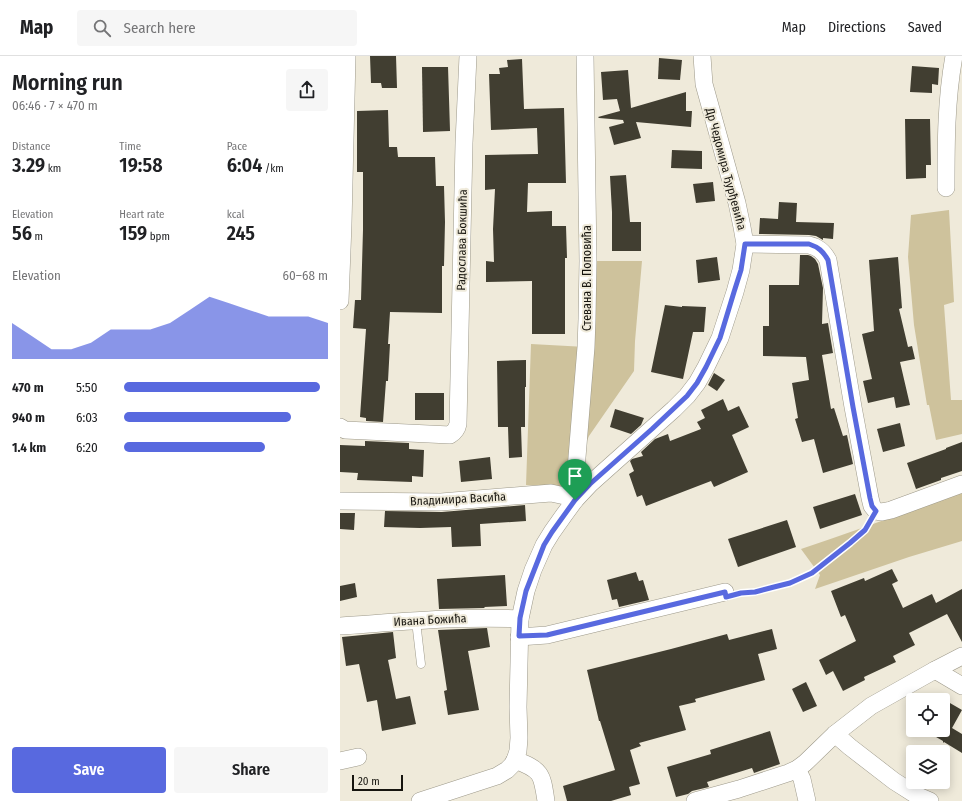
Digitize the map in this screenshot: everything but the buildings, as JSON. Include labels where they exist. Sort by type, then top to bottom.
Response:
[{"type":"street","points":[[340,301],[347,56]]},
{"type":"street","name":"Радослава Бокшића","points":[[340,427],[345,430],[450,435],[455,431],[458,424],[464,143],[468,56]]},
{"type":"street","name":"Стевана В. Поповића","points":[[575,500],[574,494],[587,319],[588,261],[585,56]]},
{"type":"street","name":"Др Чедомира Ђурђевића","points":[[515,760],[518,751],[519,738],[518,707],[520,618],[526,591],[544,545],[575,500],[590,484],[682,400],[697,383],[720,338],[741,270],[745,244],[742,227],[704,84],[702,56]]},
{"type":"street","points":[[946,188],[947,116],[950,77],[954,56]]},
{"type":"street","points":[[745,244],[809,244],[824,252],[828,260],[870,498],[872,506],[876,511],[882,512],[891,510],[962,484]]},
{"type":"street","name":"Владимира Васића","points":[[340,501],[441,502],[551,493],[575,500]]},
{"type":"street","points":[[519,636],[547,635],[725,592]]},
{"type":"street","name":"Ивана Божића","points":[[340,626],[482,618],[520,618]]},
{"type":"street","points":[[695,801],[739,789],[797,769],[836,734],[871,706],[962,656]]},
{"type":"street","points":[[935,670],[962,686]]},
{"type":"street","points":[[836,734],[850,747],[894,781],[916,795],[930,801]]},
{"type":"street","points":[[340,761],[358,757]]},
{"type":"street","points":[[420,801],[498,776],[507,770],[515,760],[530,765],[538,772],[543,781],[546,801]]},
{"type":"street","points":[[797,769],[802,779],[807,801]]},
{"type":"lane","points":[[416,621],[421,664]]},
{"type":"path","points":[[725,592],[726,597],[741,593],[755,592],[790,583],[812,573],[865,530],[876,511]]},
{"type":"shaded area","points":[[949,210],[954,302],[944,305],[951,400],[962,400],[962,434],[936,440],[929,405],[927,405],[914,325],[908,257],[911,215]]},
{"type":"shaded area","points":[[588,261],[642,261],[634,371],[589,436],[566,487],[526,485],[531,344],[586,347]]},
{"type":"shaded area","points":[[962,493],[962,541],[909,557],[815,589],[820,575],[801,549]]},
{"type":"route","points":[[745,244],[809,244],[824,252],[828,260],[870,498],[872,506],[876,511],[865,530],[812,573],[790,583],[755,592],[741,593],[726,597],[725,592],[547,635],[530,637],[519,636],[522,608],[533,570],[544,545],[575,500],[590,484],[687,396],[697,383],[720,338],[741,270],[745,244]]}]
